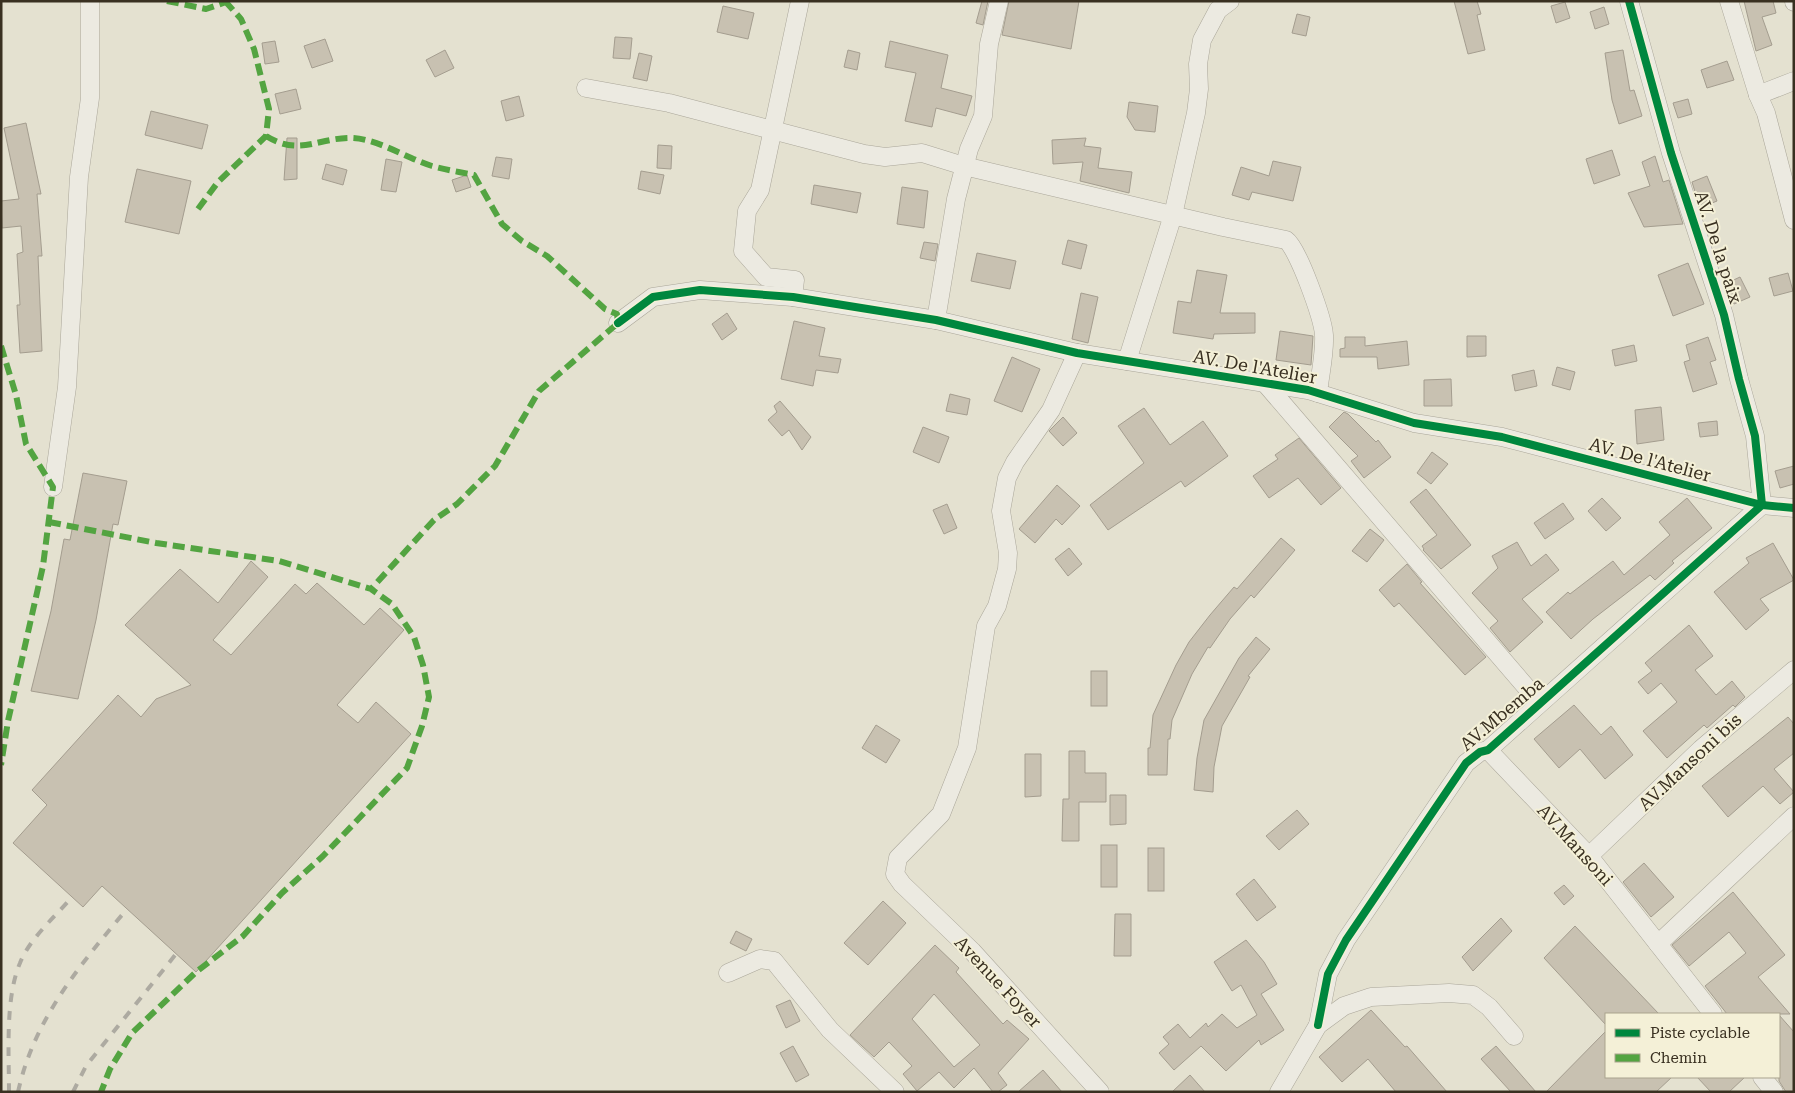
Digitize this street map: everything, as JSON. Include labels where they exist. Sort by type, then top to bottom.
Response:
[{"type":"street","points":[[53,487],[67,388],[79,177],[90,98],[90,1]]},
{"type":"street","points":[[793,297],[795,280],[766,277],[743,250],[747,211],[760,190],[800,1]]},
{"type":"street","points":[[936,320],[964,166],[983,116],[989,44],[999,1]]},
{"type":"street","points":[[1127,361],[1173,216],[1196,113],[1199,89],[1198,64],[1202,40],[1218,10],[1230,1]]},
{"type":"street","name":"AV. De la paix","points":[[1629,1],[1671,152],[1724,315],[1738,380],[1755,436],[1762,505]]},
{"type":"street","points":[[1729,1],[1758,95],[1766,113],[1794,220]]},
{"type":"street","points":[[1758,95],[1794,81]]},
{"type":"street","points":[[586,88],[669,103],[864,154],[885,157],[922,153],[964,166],[1173,216],[1286,240],[1292,245],[1319,313],[1324,335],[1318,393]]},
{"type":"street","name":"AV. De l'Atelier","points":[[618,323],[653,297],[700,290],[793,297],[936,320],[1077,353],[1264,382],[1318,393],[1414,423],[1502,437],[1762,505],[1794,508]]},
{"type":"street","name":"Avenue Foyer","points":[[1077,353],[1051,410],[1015,462],[1007,478],[1001,511],[1008,553],[1007,570],[996,606],[986,626],[967,748],[941,814],[898,858],[895,874],[902,884],[972,951],[1100,1092]]},
{"type":"street","points":[[1264,382],[1539,702]]},
{"type":"street","name":"AV.Mbemba","points":[[1318,1025],[1328,974],[1346,940],[1466,763],[1480,752],[1488,750],[1539,702],[1714,550],[1762,505]]},
{"type":"street","name":"AV.Mansoni bis","points":[[1589,856],[1701,749],[1794,670]]},
{"type":"street","name":"AV.Mansoni","points":[[1488,750],[1589,856],[1712,1013]]},
{"type":"street","points":[[1658,944],[1794,816]]},
{"type":"street","points":[[728,973],[760,959],[774,961],[830,1030],[895,1092]]},
{"type":"street","points":[[1279,1092],[1318,1025],[1344,1006],[1371,997],[1449,993],[1473,996],[1489,1007],[1514,1036]]},
{"type":"street","points":[[1763,1078],[1774,1092]]},
{"type":"building","points":[[982,1],[988,1],[983,25],[976,23]]},
{"type":"building","points":[[1009,1],[1079,1],[1071,49],[1002,35]]},
{"type":"building","points":[[1454,1],[1477,1],[1481,14],[1477,15],[1485,50],[1468,54]]},
{"type":"building","points":[[1744,1],[1773,1],[1776,13],[1762,17],[1772,45],[1756,51]]},
{"type":"building","points":[[1565,2],[1570,18],[1556,23],[1551,6]]},
{"type":"building","points":[[723,6],[754,13],[748,39],[717,32]]},
{"type":"building","points":[[1604,7],[1609,24],[1595,29],[1590,12]]},
{"type":"building","points":[[1297,14],[1310,17],[1306,36],[1292,33]]},
{"type":"building","points":[[615,37],[632,38],[630,59],[613,58]]},
{"type":"building","points":[[325,39],[333,61],[312,68],[304,46]]},
{"type":"building","points":[[275,41],[279,62],[265,64],[262,43]]},
{"type":"building","points":[[890,41],[948,55],[941,88],[972,96],[966,116],[936,108],[932,127],[905,121],[916,73],[885,67]]},
{"type":"building","points":[[445,50],[454,68],[435,77],[426,60]]},
{"type":"building","points":[[848,50],[860,53],[857,70],[844,67]]},
{"type":"building","points":[[1623,50],[1630,91],[1634,90],[1642,116],[1619,124],[1612,100],[1605,53]]},
{"type":"building","points":[[639,53],[652,56],[647,81],[633,78]]},
{"type":"building","points":[[1727,61],[1734,80],[1707,88],[1701,70]]},
{"type":"building","points":[[296,89],[301,109],[280,114],[275,94]]},
{"type":"building","points":[[519,96],[524,116],[506,121],[501,101]]},
{"type":"building","points":[[1688,99],[1692,114],[1678,118],[1673,103]]},
{"type":"building","points":[[1129,102],[1158,106],[1155,132],[1135,130],[1127,117]]},
{"type":"building","points":[[151,111],[208,125],[202,149],[145,135]]},
{"type":"building","points":[[26,123],[41,194],[37,194],[42,256],[38,256],[42,351],[20,353],[17,305],[20,305],[17,254],[23,252],[21,226],[2,228],[1,201],[19,199],[4,128]]},
{"type":"building","points":[[287,138],[297,138],[297,179],[284,180]]},
{"type":"building","points":[[1086,138],[1084,146],[1101,148],[1098,168],[1132,172],[1129,193],[1080,181],[1083,162],[1053,164],[1052,140]]},
{"type":"building","points":[[658,145],[672,146],[671,169],[657,168]]},
{"type":"building","points":[[1612,150],[1620,175],[1594,184],[1586,159]]},
{"type":"building","points":[[1655,156],[1663,182],[1669,180],[1683,224],[1644,227],[1628,193],[1650,186],[1642,162]]},
{"type":"building","points":[[496,157],[512,159],[509,179],[492,176]]},
{"type":"building","points":[[386,159],[402,162],[396,192],[381,190]]},
{"type":"building","points":[[1273,161],[1301,167],[1293,201],[1252,192],[1249,200],[1232,195],[1241,167],[1269,176]]},
{"type":"building","points":[[326,164],[347,170],[343,185],[322,179]]},
{"type":"building","points":[[137,169],[191,181],[179,234],[125,222]]},
{"type":"building","points":[[641,171],[664,175],[660,194],[638,189]]},
{"type":"building","points":[[467,175],[471,187],[456,192],[452,180]]},
{"type":"building","points":[[1707,176],[1717,201],[1700,208],[1692,182]]},
{"type":"building","points":[[814,185],[861,193],[857,213],[811,204]]},
{"type":"building","points":[[902,187],[928,191],[924,228],[897,224]]},
{"type":"building","points":[[1068,240],[1087,245],[1081,269],[1062,264]]},
{"type":"building","points":[[924,242],[938,244],[935,261],[920,258]]},
{"type":"building","points":[[977,253],[1016,261],[1010,289],[971,281]]},
{"type":"building","points":[[1688,263],[1704,304],[1673,316],[1658,275]]},
{"type":"building","points":[[1197,270],[1227,275],[1220,313],[1255,313],[1255,333],[1214,334],[1213,339],[1173,333],[1178,301],[1191,303]]},
{"type":"building","points":[[1788,273],[1793,291],[1774,296],[1769,278]]},
{"type":"building","points":[[1740,277],[1750,297],[1734,304],[1725,284]]},
{"type":"building","points":[[1081,293],[1098,297],[1088,343],[1072,339]]},
{"type":"building","points":[[727,313],[737,329],[722,340],[712,324]]},
{"type":"building","points":[[794,321],[825,328],[819,356],[841,359],[838,373],[816,370],[813,386],[781,379]]},
{"type":"building","points":[[1280,331],[1313,336],[1311,365],[1276,360]]},
{"type":"building","points":[[1467,336],[1486,336],[1486,356],[1467,357]]},
{"type":"building","points":[[1345,337],[1365,337],[1365,346],[1407,341],[1409,365],[1378,369],[1377,357],[1340,357],[1340,349],[1345,348]]},
{"type":"building","points":[[1708,337],[1716,360],[1710,362],[1717,384],[1693,392],[1684,362],[1690,360],[1686,345]]},
{"type":"building","points":[[1634,345],[1637,361],[1615,366],[1612,350]]},
{"type":"building","points":[[1012,357],[1040,369],[1022,412],[994,401]]},
{"type":"building","points":[[1557,367],[1575,372],[1570,390],[1552,385]]},
{"type":"building","points":[[1534,370],[1537,386],[1515,391],[1512,375]]},
{"type":"building","points":[[1451,379],[1452,406],[1424,406],[1424,380]]},
{"type":"building","points":[[950,394],[970,399],[967,415],[946,411]]},
{"type":"building","points":[[780,401],[811,437],[802,450],[789,430],[782,436],[768,420],[777,412],[774,406]]},
{"type":"building","points":[[1661,407],[1664,440],[1637,444],[1635,410]]},
{"type":"building","points":[[1144,408],[1170,445],[1203,421],[1228,456],[1185,487],[1181,481],[1108,530],[1090,505],[1144,463],[1118,426]]},
{"type":"building","points":[[1344,412],[1376,442],[1378,440],[1391,457],[1364,478],[1351,461],[1358,456],[1329,427]]},
{"type":"building","points":[[1063,417],[1077,433],[1063,446],[1049,431]]},
{"type":"building","points":[[1717,421],[1718,435],[1700,437],[1698,423]]},
{"type":"building","points":[[923,427],[949,437],[939,463],[913,452]]},
{"type":"building","points":[[1299,438],[1341,488],[1321,505],[1298,478],[1269,498],[1253,476],[1278,459],[1275,455]]},
{"type":"building","points":[[1432,452],[1448,464],[1431,484],[1417,473]]},
{"type":"building","points":[[1794,466],[1794,484],[1780,488],[1775,471]]},
{"type":"building","points":[[83,473],[127,481],[118,525],[113,524],[96,620],[78,699],[31,691],[51,611],[64,539],[70,540]]},
{"type":"building","points":[[1057,485],[1080,506],[1062,525],[1056,519],[1035,543],[1019,529]]},
{"type":"building","points":[[1426,489],[1471,545],[1441,569],[1423,550],[1422,546],[1437,535],[1410,502]]},
{"type":"building","points":[[1602,498],[1621,518],[1606,531],[1588,511]]},
{"type":"building","points":[[1687,498],[1712,528],[1672,561],[1674,563],[1655,580],[1650,575],[1593,619],[1571,639],[1546,612],[1568,592],[1570,594],[1613,561],[1624,575],[1670,535],[1659,522]]},
{"type":"building","points":[[1563,503],[1574,519],[1545,539],[1534,523]]},
{"type":"building","points":[[947,504],[957,528],[944,534],[933,510]]},
{"type":"building","points":[[1370,529],[1384,540],[1367,562],[1352,551]]},
{"type":"building","points":[[1281,538],[1295,550],[1254,598],[1251,595],[1230,619],[1210,648],[1208,647],[1192,674],[1172,720],[1170,739],[1168,739],[1167,775],[1148,775],[1148,748],[1150,748],[1153,715],[1176,665],[1189,642],[1210,615],[1234,587],[1237,589]]},
{"type":"building","points":[[1517,542],[1531,566],[1546,554],[1559,570],[1522,599],[1543,622],[1510,652],[1490,628],[1498,621],[1472,593],[1498,568],[1492,556]]},
{"type":"building","points":[[1773,543],[1794,580],[1760,599],[1769,610],[1746,630],[1714,592],[1749,563],[1746,558]]},
{"type":"building","points":[[1069,548],[1082,564],[1068,576],[1055,559]]},
{"type":"building","points":[[251,561],[268,577],[213,640],[231,655],[295,584],[306,594],[317,583],[364,625],[380,608],[404,630],[337,705],[358,723],[376,702],[411,734],[196,972],[102,886],[83,907],[13,843],[47,805],[32,790],[118,695],[141,717],[156,699],[191,685],[125,625],[180,569],[218,603]]},
{"type":"building","points":[[1407,564],[1422,582],[1420,583],[1486,657],[1465,675],[1399,603],[1394,607],[1379,590]]},
{"type":"building","points":[[1689,625],[1713,656],[1695,670],[1716,695],[1732,681],[1745,697],[1707,728],[1704,725],[1667,758],[1643,731],[1677,702],[1661,683],[1648,694],[1638,682],[1652,671],[1645,663]]},
{"type":"building","points":[[1256,637],[1270,649],[1248,676],[1250,677],[1222,726],[1214,767],[1213,792],[1194,790],[1197,758],[1204,720],[1239,658]]},
{"type":"building","points":[[1091,671],[1107,671],[1107,706],[1091,706]]},
{"type":"building","points":[[1574,705],[1601,735],[1611,726],[1633,755],[1605,779],[1580,749],[1559,768],[1534,739]]},
{"type":"building","points":[[1788,717],[1794,724],[1794,753],[1774,769],[1794,792],[1780,804],[1763,786],[1728,817],[1702,786]]},
{"type":"building","points":[[876,725],[900,740],[886,763],[862,748]]},
{"type":"building","points":[[1069,751],[1085,751],[1085,773],[1106,773],[1106,802],[1079,802],[1079,841],[1062,841],[1063,799],[1069,799]]},
{"type":"building","points":[[1025,754],[1041,754],[1041,796],[1025,797]]},
{"type":"building","points":[[1110,795],[1126,795],[1126,824],[1110,825]]},
{"type":"building","points":[[1297,810],[1309,824],[1279,850],[1266,836]]},
{"type":"building","points":[[1101,845],[1117,845],[1117,887],[1101,887]]},
{"type":"building","points":[[1148,848],[1164,848],[1164,891],[1148,891]]},
{"type":"building","points":[[1644,863],[1674,897],[1651,917],[1623,882]]},
{"type":"building","points":[[1254,879],[1276,907],[1257,921],[1236,894]]},
{"type":"building","points":[[1564,885],[1574,896],[1564,905],[1554,893]]},
{"type":"building","points":[[1733,892],[1785,955],[1758,977],[1790,1014],[1726,1013],[1705,986],[1746,953],[1729,932],[1689,966],[1672,945]]},
{"type":"building","points":[[883,901],[906,923],[868,965],[844,943]]},
{"type":"building","points":[[1115,914],[1131,914],[1131,956],[1114,956]]},
{"type":"building","points":[[1501,918],[1512,931],[1473,971],[1462,957]]},
{"type":"building","points":[[1575,926],[1658,1013],[1605,1013],[1605,1024],[1544,958]]},
{"type":"building","points":[[736,931],[752,939],[746,951],[730,943]]},
{"type":"building","points":[[1246,940],[1264,962],[1277,984],[1261,994],[1284,1030],[1261,1045],[1259,1040],[1226,1071],[1201,1046],[1174,1070],[1159,1053],[1169,1044],[1163,1037],[1178,1024],[1190,1038],[1206,1023],[1208,1027],[1222,1014],[1237,1028],[1257,1015],[1241,985],[1232,991],[1214,962]]},
{"type":"building","points":[[935,945],[959,968],[956,972],[1003,1024],[1007,1020],[1029,1039],[998,1073],[1007,1085],[998,1092],[993,1092],[974,1068],[954,1088],[939,1072],[917,1091],[903,1074],[912,1066],[889,1042],[874,1057],[850,1035]],"holes":[[[934,994],[980,1045],[954,1067],[912,1019]]]},
{"type":"building","points":[[790,1000],[800,1021],[786,1028],[776,1006]]},
{"type":"building","points":[[1371,1010],[1405,1047],[1407,1046],[1447,1092],[1396,1092],[1368,1059],[1342,1082],[1319,1057]]},
{"type":"building","points":[[1780,1016],[1794,1032],[1794,1092],[1786,1092],[1779,1081]]},
{"type":"building","points":[[1605,1032],[1605,1078],[1671,1078],[1656,1092],[1546,1092]]},
{"type":"building","points":[[793,1046],[809,1075],[796,1082],[780,1053]]},
{"type":"building","points":[[1496,1046],[1536,1092],[1511,1092],[1481,1059]]},
{"type":"building","points":[[1043,1070],[1062,1092],[1018,1092]]},
{"type":"building","points":[[1190,1075],[1205,1092],[1172,1092]]},
{"type":"building","points":[[1698,1078],[1744,1078],[1729,1092],[1711,1092]]},
{"type":"railway","points":[[9,1092],[9,1026],[15,977],[24,954],[30,945],[72,897]]},
{"type":"railway","points":[[18,1092],[25,1065],[47,1017],[76,972],[127,909]]},
{"type":"railway","points":[[73,1092],[86,1066],[176,954]]},
{"type":"marked path","points":[[167,1],[206,9],[226,2]]},
{"type":"marked path","points":[[198,209],[218,182],[266,136],[269,109],[254,49],[241,19],[225,1]]},
{"type":"marked path","points":[[266,136],[278,142],[298,146],[348,138],[369,141],[432,166],[474,175],[502,224],[522,241],[547,256],[605,309],[617,314],[618,323],[539,391],[495,466],[457,504],[434,520],[371,589]]},
{"type":"marked path","points":[[1,346],[16,395],[26,444],[53,487],[43,566],[8,721],[1,765]]},
{"type":"marked path","points":[[49,522],[156,543],[279,561],[371,589],[392,604],[414,637],[423,665],[429,697],[422,726],[407,768],[323,856],[282,893],[243,936],[196,972],[132,1033],[110,1069],[101,1092]]},
{"type":"cycle path","points":[[1318,1025],[1328,974],[1346,940],[1466,763],[1480,752],[1488,750],[1762,505],[1755,436],[1724,315],[1671,153],[1629,1]]},
{"type":"cycle path","points":[[618,323],[653,297],[700,290],[793,297],[936,320],[1077,353],[1308,390],[1414,423],[1502,437],[1762,505],[1794,508]]}]
